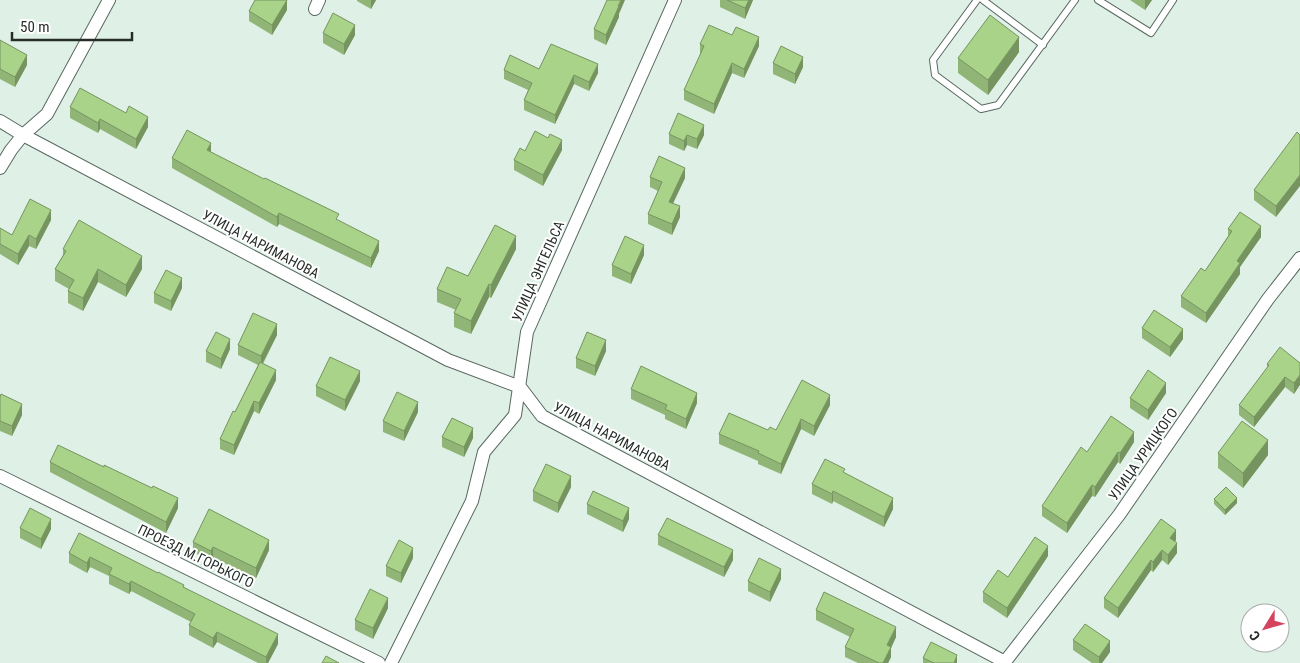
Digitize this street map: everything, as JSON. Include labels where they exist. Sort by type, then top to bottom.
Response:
[{"type":"street","points":[[0,168],[10,150],[23,135],[47,114],[108,0]]},
{"type":"street","name":"УЛИЦА ЭНГЕЛЬСА","points":[[391,663],[472,501],[484,452],[515,415],[527,332],[675,0]]},
{"type":"street","name":"УЛИЦА НАРИМАНОВА","points":[[0,121],[23,135],[448,360],[520,387],[542,416],[1006,663]]},
{"type":"street","name":"УЛИЦА УРИЦКОГО","points":[[1006,663],[1119,515],[1268,300],[1300,258]]},
{"type":"street","name":"ПРОЕЗД М.ГОРЬКОГО","points":[[0,476],[379,663]]},
{"type":"lane","points":[[977,0],[933,60],[935,75],[981,108],[998,105],[1074,0]]},
{"type":"lane","points":[[983,0],[1043,45]]},
{"type":"lane","points":[[1098,0],[1151,33],[1173,0]]},
{"type":"building","points":[[255,0],[287,0],[272,25],[249,11]]},
{"type":"building","points":[[607,0],[621,0],[606,35],[594,29]]},
{"type":"building","points":[[727,0],[749,0],[745,8]]},
{"type":"building","points":[[333,13],[355,25],[344,44],[323,33]]},
{"type":"building","points":[[990,15],[1019,37],[988,80],[958,58]]},
{"type":"building","points":[[709,25],[732,35],[736,27],[759,37],[744,69],[732,63],[714,104],[684,90],[704,46],[700,44]]},
{"type":"building","points":[[0,40],[27,55],[15,77],[0,69]]},
{"type":"building","points":[[551,44],[598,64],[589,82],[574,75],[555,115],[524,100],[532,83],[504,70],[510,55],[539,69]]},
{"type":"building","points":[[781,46],[803,57],[795,74],[773,63]]},
{"type":"building","points":[[80,88],[126,113],[129,106],[148,117],[136,139],[100,119],[98,123],[70,107]]},
{"type":"building","points":[[678,113],[704,125],[697,139],[687,135],[684,141],[669,134]]},
{"type":"building","points":[[187,130],[211,143],[207,150],[339,214],[336,219],[379,241],[371,258],[279,213],[277,217],[172,158]]},
{"type":"building","points":[[535,131],[548,138],[550,134],[562,140],[543,175],[514,160],[520,148],[525,151]]},
{"type":"building","points":[[1297,132],[1300,135],[1300,175],[1276,206],[1254,190]]},
{"type":"building","points":[[659,156],[685,168],[669,202],[680,206],[672,224],[648,214],[662,182],[650,177]]},
{"type":"building","points":[[30,199],[51,210],[36,239],[29,235],[18,254],[0,244],[0,228],[12,235]]},
{"type":"building","points":[[1240,212],[1261,226],[1237,261],[1240,263],[1206,313],[1181,296],[1201,268],[1205,271],[1232,231],[1228,229]]},
{"type":"building","points":[[79,220],[142,256],[126,285],[98,269],[83,298],[68,291],[74,280],[55,269],[66,251],[63,249]]},
{"type":"building","points":[[495,225],[516,236],[471,321],[454,313],[461,299],[437,289],[447,267],[468,276]]},
{"type":"building","points":[[625,236],[644,245],[631,274],[612,265]]},
{"type":"building","points":[[166,270],[182,278],[171,301],[154,293]]},
{"type":"building","points":[[1154,310],[1183,329],[1170,347],[1142,328]]},
{"type":"building","points":[[253,313],[277,324],[261,356],[238,345]]},
{"type":"building","points":[[216,332],[230,339],[221,359],[206,351]]},
{"type":"building","points":[[587,332],[606,340],[595,366],[576,358]]},
{"type":"building","points":[[1280,347],[1300,363],[1300,375],[1294,383],[1285,377],[1254,417],[1239,405]]},
{"type":"building","points":[[330,357],[360,371],[345,400],[316,386]]},
{"type":"building","points":[[260,362],[276,370],[259,403],[254,401],[234,445],[220,439]]},
{"type":"building","points":[[641,366],[697,393],[686,419],[665,409],[667,405],[631,389]]},
{"type":"building","points":[[1148,370],[1166,383],[1148,410],[1130,398]]},
{"type":"building","points":[[802,380],[830,395],[814,426],[801,419],[781,464],[758,453],[759,451],[719,434],[729,413],[768,430],[770,427],[776,430]]},
{"type":"building","points":[[397,392],[418,402],[404,431],[383,421]]},
{"type":"building","points":[[1,394],[22,404],[12,426],[0,421]]},
{"type":"building","points":[[1111,416],[1134,432],[1095,487],[1092,485],[1067,523],[1042,506],[1081,447],[1087,452]]},
{"type":"building","points":[[452,418],[473,428],[464,447],[442,437]]},
{"type":"building","points":[[1242,421],[1268,440],[1243,473],[1218,453]]},
{"type":"building","points":[[58,445],[104,467],[104,465],[178,498],[166,522],[50,462]]},
{"type":"building","points":[[825,459],[845,469],[843,472],[893,498],[884,517],[833,491],[832,494],[812,484]]},
{"type":"building","points":[[546,464],[571,476],[558,503],[533,491]]},
{"type":"building","points":[[1226,487],[1237,498],[1225,510],[1214,499]]},
{"type":"building","points":[[593,491],[629,508],[623,521],[587,504]]},
{"type":"building","points":[[30,508],[51,519],[41,539],[20,528]]},
{"type":"building","points":[[209,509],[269,540],[256,568],[213,547],[211,551],[193,542]]},
{"type":"building","points":[[667,518],[733,550],[724,567],[658,535]]},
{"type":"building","points":[[1161,519],[1176,530],[1170,538],[1177,543],[1168,555],[1162,550],[1153,562],[1151,560],[1118,608],[1104,598]]},
{"type":"building","points":[[79,533],[278,634],[266,657],[217,632],[213,638],[189,625],[195,614],[131,581],[129,584],[109,574],[112,568],[90,557],[87,563],[69,553]]},
{"type":"building","points":[[1035,537],[1048,546],[1007,608],[983,592],[998,570],[1008,577]]},
{"type":"building","points":[[399,540],[413,548],[401,573],[386,566]]},
{"type":"building","points":[[759,558],[781,569],[770,592],[748,581]]},
{"type":"building","points":[[370,589],[388,598],[373,628],[355,620]]},
{"type":"building","points":[[824,592],[896,627],[887,645],[891,647],[883,663],[879,663],[845,647],[854,629],[816,610]]},
{"type":"building","points":[[1085,624],[1110,641],[1099,657],[1073,640]]},
{"type":"building","points":[[931,642],[957,655],[954,663],[934,663],[923,658]]},
{"type":"building","points":[[326,656],[339,663],[322,663]]}]
